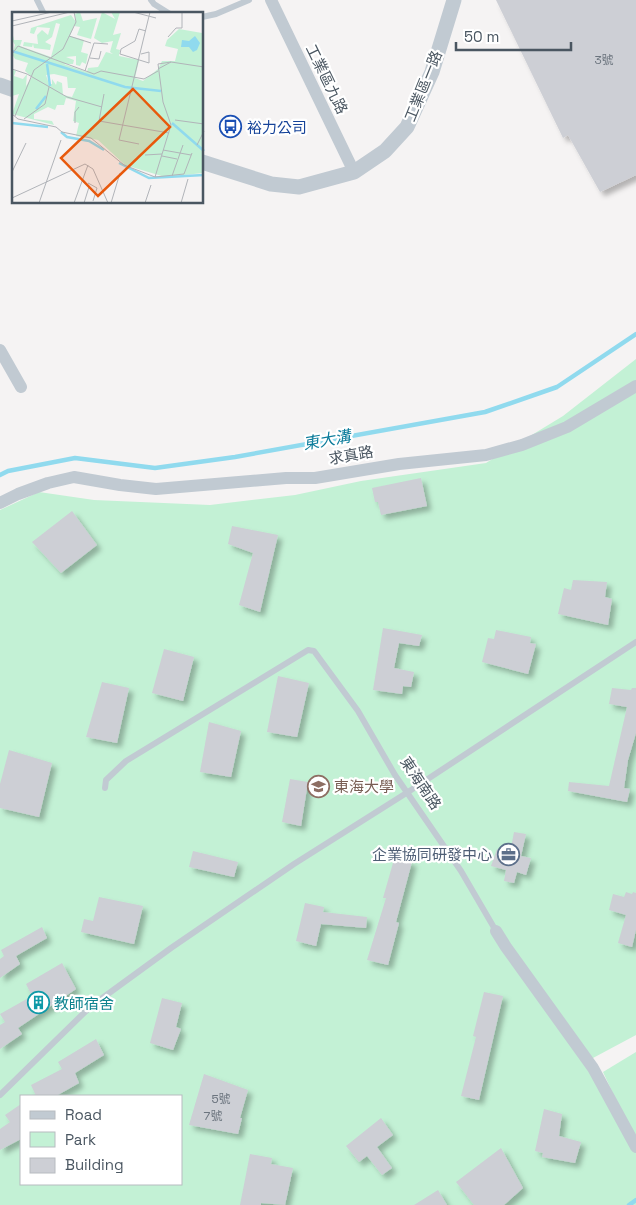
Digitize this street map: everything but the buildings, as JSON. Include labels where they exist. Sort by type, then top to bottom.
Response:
[{"type":"street","name":"工業區九路","points":[[270,0],[354,172]]},
{"type":"street","name":"工業區一路","points":[[204,163],[271,184],[299,187],[354,172],[385,151],[407,127],[432,72],[454,0]]},
{"type":"street","points":[[0,85],[12,89]]},
{"type":"street","points":[[0,350],[21,387]]},
{"type":"street","name":"求真路","points":[[0,503],[48,483],[74,478],[156,488],[286,478],[315,478],[399,464],[486,455],[522,445],[568,427],[636,386]]},
{"type":"street","name":"東海南路","points":[[496,931],[593,1068],[636,1147]]},
{"type":"lane","points":[[37,0],[43,12]]},
{"type":"lane","points":[[152,0],[154,4],[167,12]]},
{"type":"lane","points":[[204,17],[216,14],[249,0]]},
{"type":"lane","points":[[0,1096],[90,1008],[171,948],[294,864],[408,792],[636,642]]},
{"type":"lane","name":"東海南路","points":[[105,788],[106,780],[126,761],[308,650],[314,651],[358,711],[395,775],[461,871],[496,931]]},
{"type":"green space","name":"東海大學","points":[[636,359],[636,1035],[593,1058],[593,1068],[636,1147],[636,1205],[0,1205],[0,510],[39,492],[94,500],[210,505],[295,495],[361,481],[486,463],[563,416]]},
{"type":"green space","points":[[636,1052],[636,1143],[603,1072]]},
{"type":"waterway","name":"東大溝","points":[[0,475],[8,471],[75,458],[155,468],[235,457],[485,412],[557,387],[636,334]]},
{"type":"waterway","points":[[629,1205],[636,1200]]},
{"type":"place","name":"裕力公司","points":[[231,127]]},
{"type":"place","name":"東海大學","points":[[318,786]]},
{"type":"place","name":"企業協同研發中心","points":[[508,854]]},
{"type":"place","name":"教師宿舍","points":[[38,1003]]}]
